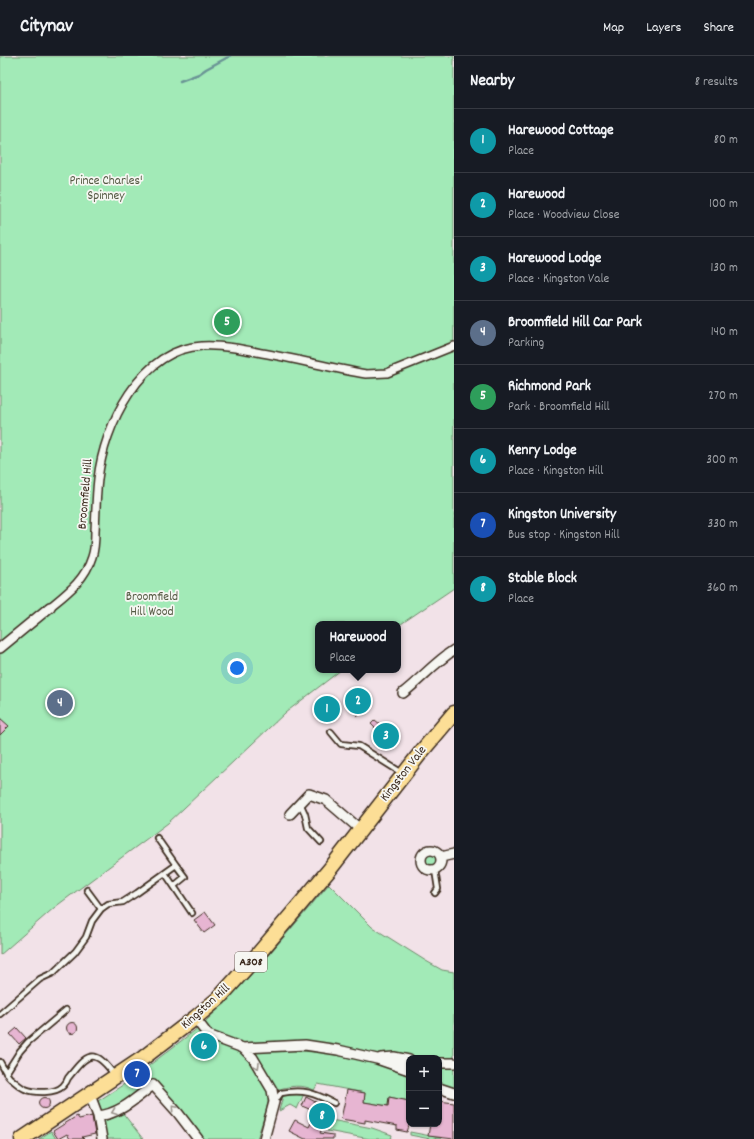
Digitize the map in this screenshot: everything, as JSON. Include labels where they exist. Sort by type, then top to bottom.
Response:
[{"type":"main road","name":"Kingston Vale","points":[[358,833],[454,713]]},
{"type":"main road","name":"Kingston Hill","points":[[22,1139],[90,1095],[143,1058],[219,998],[249,965],[330,869],[358,833]]},
{"type":"street","name":"Broomfield Hill","points":[[0,648],[78,583],[89,566],[94,549],[98,480],[102,456],[111,429],[125,399],[134,386],[159,361],[180,351],[200,346],[226,346],[366,374],[387,373],[454,346]]},
{"type":"street","points":[[403,693],[417,682],[434,664],[454,650]]},
{"type":"street","points":[[290,814],[309,794],[326,800],[358,833]]},
{"type":"street","points":[[430,850],[437,852],[441,857],[440,864],[435,870],[427,870],[422,866],[420,860],[424,852],[430,850]]},
{"type":"street","points":[[441,857],[454,854]]},
{"type":"street","points":[[195,1018],[208,1035],[243,1048],[305,1045],[338,1050],[377,1059],[406,1069]]},
{"type":"street","points":[[243,1048],[253,1058],[272,1090],[274,1102],[264,1139]]},
{"type":"street","points":[[377,1059],[394,1057],[406,1059]]},
{"type":"street","points":[[442,1063],[454,1063]]},
{"type":"street","points":[[98,1116],[121,1109],[154,1085],[198,1139]]},
{"type":"street","points":[[442,1089],[454,1093]]},
{"type":"street","points":[[90,1095],[98,1116],[102,1139]]},
{"type":"lane","points":[[331,732],[341,744],[359,746],[404,775]]},
{"type":"lane","points":[[300,803],[305,814],[308,828],[321,842]]},
{"type":"lane","points":[[157,838],[185,877],[174,886]]},
{"type":"lane","points":[[0,1014],[40,979],[53,972],[75,952],[86,937],[92,922],[101,909],[108,904],[122,902],[165,874],[176,865]]},
{"type":"lane","points":[[435,870],[438,889],[435,893]]},
{"type":"lane","points":[[165,874],[192,913]]},
{"type":"lane","points":[[87,890],[101,909]]},
{"type":"lane","points":[[6,1073],[20,1051],[28,1042],[66,1010]]},
{"type":"lane","points":[[0,1062],[9,1077],[25,1089],[44,1092],[56,1090],[63,1086],[82,1061],[90,1056],[97,1057],[105,1063],[116,1077]]},
{"type":"lane","points":[[274,1102],[281,1093],[306,1091],[321,1096],[334,1103]]},
{"type":"green space","points":[[0,56],[454,56],[454,588],[401,624],[401,621],[315,621],[315,673],[337,673],[285,713],[168,823],[55,907],[0,955]]},
{"type":"green space","points":[[429,854],[433,854],[437,860],[433,866],[429,866],[425,862],[425,858]]},
{"type":"green space","points":[[329,884],[372,927],[442,970],[454,972],[454,1059],[442,1059],[442,1055],[406,1055],[406,1056],[393,1054],[378,1055],[245,1045],[210,1033],[202,1025],[252,974]]},
{"type":"green space","points":[[198,1028],[245,1055],[252,1063],[268,1091],[266,1111],[257,1139],[202,1139],[156,1083],[114,1109],[101,1111],[98,1101],[129,1081]]},
{"type":"green space","points":[[289,1050],[326,1053],[384,1065],[406,1075],[406,1100],[389,1097],[388,1106],[364,1102],[365,1093],[318,1084],[314,1090],[295,1086],[276,1090],[250,1051]]},
{"type":"green space","points":[[442,1066],[454,1066],[454,1090],[442,1086]]},
{"type":"green space","points":[[300,1093],[304,1094],[297,1109],[290,1105],[279,1111],[283,1096]]},
{"type":"green space","points":[[122,1112],[143,1139],[104,1139],[100,1118]]},
{"type":"green space","points":[[331,1120],[372,1128],[392,1135],[391,1139],[370,1139],[327,1131]]},
{"type":"green space","points":[[51,1131],[56,1139],[39,1139]]},
{"type":"green space","points":[[410,1132],[441,1139],[430,1139],[410,1135]]},
{"type":"building","points":[[359,687],[373,703],[358,716],[344,700]]},
{"type":"building","points":[[322,697],[328,702],[323,709],[316,704]]},
{"type":"building","points":[[0,718],[9,726],[0,735]]},
{"type":"building","points":[[375,720],[398,739],[392,746],[385,740],[383,744],[378,738],[381,734],[371,724]]},
{"type":"building","points":[[205,912],[215,925],[204,933],[194,920]]},
{"type":"building","points":[[70,1023],[74,1023],[76,1024],[76,1032],[70,1033],[67,1030],[67,1026]]},
{"type":"building","points":[[17,1028],[26,1038],[19,1044],[10,1034]]},
{"type":"building","points":[[200,1037],[214,1044],[208,1054],[195,1048]]},
{"type":"building","points":[[347,1090],[365,1093],[364,1102],[388,1106],[389,1097],[406,1100],[406,1127],[409,1127],[407,1132],[397,1130],[397,1126],[365,1120],[365,1123],[341,1119]]},
{"type":"building","points":[[306,1097],[331,1110],[320,1133],[333,1135],[333,1139],[305,1139],[289,1131],[295,1120],[309,1127],[313,1119],[316,1112],[302,1106]]},
{"type":"building","points":[[42,1098],[46,1098],[48,1099],[48,1107],[42,1108],[39,1105],[39,1101]]},
{"type":"building","points":[[442,1101],[454,1103],[454,1139],[428,1136],[430,1127],[442,1127]]},
{"type":"building","points":[[77,1116],[79,1119],[92,1116],[95,1134],[82,1137],[84,1139],[70,1139],[67,1134],[58,1139],[53,1131]]},
{"type":"waterway","points":[[180,81],[199,74],[230,56]]},
{"type":"place","name":"Richmond Park","points":[[227,322]]},
{"type":"place","name":"Harewood","points":[[358,701]]},
{"type":"place","name":"Broomfield Hill Car Park","points":[[60,703]]},
{"type":"place","name":"Harewood Cottage","points":[[327,709]]},
{"type":"place","name":"Harewood Lodge","points":[[386,736]]},
{"type":"place","name":"Kenry Lodge","points":[[204,1046]]},
{"type":"place","name":"Kingston University","points":[[137,1074]]},
{"type":"place","name":"Stable Block","points":[[322,1116]]},
{"type":"park label","name":"Prince Charles' Spinney","points":[[106,188]]},
{"type":"park label","name":"Broomfield Hill Wood","points":[[152,604]]}]
